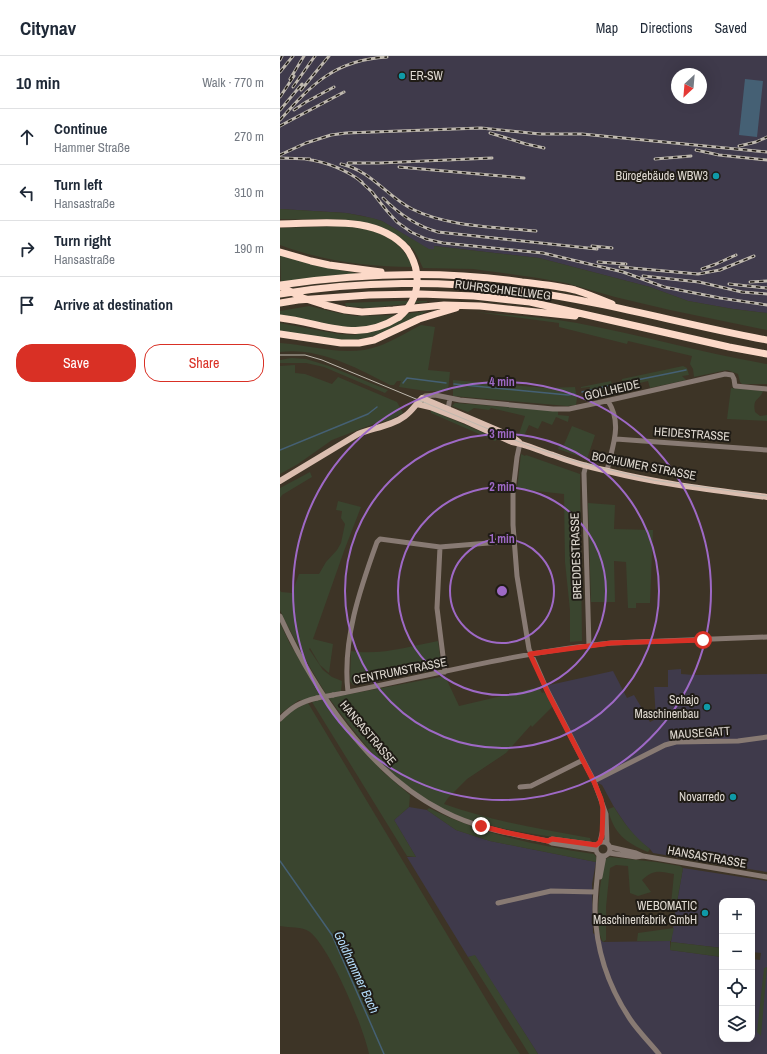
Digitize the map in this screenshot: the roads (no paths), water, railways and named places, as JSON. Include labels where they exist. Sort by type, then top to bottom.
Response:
[{"type":"highway","points":[[280,224],[335,223],[366,226],[383,231],[392,236],[407,249],[416,265],[418,277],[416,292],[403,314],[383,325],[351,331],[338,330],[280,318]]},
{"type":"highway","points":[[280,252],[311,262],[393,274]]},
{"type":"highway","points":[[280,286],[321,280],[393,274],[419,273],[457,275],[503,279],[575,290],[595,296],[625,310]]},
{"type":"highway","name":"RUHRSCHNELLWEG","points":[[280,294],[326,288],[426,284],[525,291],[625,310],[730,334],[767,340]]},
{"type":"highway","points":[[280,286],[303,298],[337,308],[362,312],[444,305],[480,306],[591,316]]},
{"type":"highway","name":"RUHRSCHNELLWEG","points":[[280,303],[298,300],[370,295],[420,294],[474,296],[530,302],[729,348],[767,354]]},
{"type":"highway","points":[[280,334],[340,343],[359,343],[374,340],[419,319],[462,306]]},
{"type":"main road","points":[[280,481],[358,434],[371,428],[389,424],[400,419],[410,412],[422,398],[511,436],[520,443]]},
{"type":"main road","points":[[417,404],[430,407],[466,421],[512,442],[520,443]]},
{"type":"main road","name":"BOCHUMER STRASSE","points":[[520,443],[552,455],[637,478],[680,486],[767,497]]},
{"type":"street","name":"GOLLHEIDE","points":[[422,398],[430,395],[553,409],[579,407],[725,374],[732,375],[735,386],[767,389]]},
{"type":"street","points":[[448,409],[450,398]]},
{"type":"street","points":[[607,471],[616,439],[614,414],[608,401]]},
{"type":"street","name":"HEIDESTRASSE","points":[[616,439],[767,450]]},
{"type":"street","points":[[520,443],[517,457],[513,499],[514,541],[517,576],[530,654],[594,782],[606,814],[606,851],[596,877],[595,908],[597,935],[601,957],[607,975],[630,1020],[659,1054]]},
{"type":"street","name":"BREDDESTRASSE","points":[[586,465],[584,473],[589,646]]},
{"type":"street","points":[[348,692],[347,664],[354,614],[362,584],[377,542],[382,539],[440,548],[514,541]]},
{"type":"street","points":[[440,548],[437,608],[445,672]]},
{"type":"street","name":"HANSASTRASSE","points":[[280,616],[312,675],[338,714],[374,759],[398,782],[424,800],[459,818],[504,832],[552,843],[597,846],[606,851],[636,858],[643,856],[767,878]]},
{"type":"street","name":"CENTRUMSTRASSE","points":[[280,719],[290,709],[298,704],[317,698],[530,654],[611,643],[767,637]]},
{"type":"street","name":"MAUSEGATT","points":[[594,782],[665,745],[676,742],[738,740],[767,737]]},
{"type":"street","points":[[520,787],[531,786],[583,760]]},
{"type":"street","points":[[603,809],[602,829],[597,846],[606,851]]},
{"type":"street","points":[[498,903],[551,891],[596,892]]},
{"type":"water","points":[[745,79],[763,81],[757,137],[739,135]]},
{"type":"waterway","points":[[622,383],[686,370]]},
{"type":"waterway","points":[[403,383],[407,378],[446,383]]},
{"type":"waterway","points":[[454,384],[568,395],[574,394]]},
{"type":"waterway","points":[[582,392],[612,385]]},
{"type":"waterway","name":"Goldhammer Bach","points":[[280,450],[368,414],[377,407]]},
{"type":"waterway","name":"Goldhammer Bach","points":[[280,861],[332,935],[384,1054]]},
{"type":"tram line","points":[[280,355],[305,355],[322,360],[527,445],[581,463],[653,480],[767,496]]},
{"type":"railway","points":[[280,60],[282,56]]},
{"type":"railway","points":[[280,72],[293,56]]},
{"type":"railway","points":[[290,79],[304,56]]},
{"type":"railway","points":[[293,87],[315,56]]},
{"type":"railway","points":[[301,90],[329,56]]},
{"type":"railway","points":[[280,120],[303,95],[326,76],[353,63],[387,57]]},
{"type":"railway","points":[[280,97],[294,76]]},
{"type":"railway","points":[[280,110],[302,84]]},
{"type":"railway","points":[[294,110],[334,87]]},
{"type":"railway","points":[[280,126],[344,92]]},
{"type":"railway","points":[[280,155],[306,143],[331,135],[346,133],[481,128],[540,134],[582,134],[767,152]]},
{"type":"railway","points":[[490,133],[544,148]]},
{"type":"railway","points":[[739,146],[756,142],[767,137]]},
{"type":"railway","points":[[696,150],[719,155],[767,160]]},
{"type":"railway","points":[[655,159],[691,156]]},
{"type":"railway","points":[[280,158],[310,159]]},
{"type":"railway","points":[[348,163],[492,158]]},
{"type":"railway","points":[[305,159],[321,162],[335,167],[349,173],[362,182]]},
{"type":"railway","points":[[341,164],[362,172],[403,204],[426,215],[457,223],[536,231]]},
{"type":"railway","points":[[399,167],[524,178]]},
{"type":"railway","points":[[358,179],[372,192],[397,222],[411,232],[426,239],[443,243],[543,253],[623,272],[664,287],[767,305]]},
{"type":"railway","points":[[383,198],[408,219],[438,232],[597,249]]},
{"type":"railway","points":[[592,246],[612,248]]},
{"type":"railway","points":[[702,269],[736,255]]},
{"type":"railway","points":[[620,267],[698,274],[720,270],[754,256]]},
{"type":"railway","points":[[598,262],[626,264]]},
{"type":"railway","points":[[643,276],[699,282],[742,292],[767,294]]},
{"type":"railway","points":[[750,282],[767,281]]},
{"type":"railway","points":[[729,284],[767,288]]},
{"type":"place","name":"ER-SW","points":[[402,76]]},
{"type":"place","name":"Bürogebäude WBW3","points":[[716,176]]},
{"type":"place","name":"Schajo Maschinenbau","points":[[707,707]]},
{"type":"place","name":"Novarredo","points":[[733,797]]},
{"type":"place","name":"WEBOMATIC Maschinenfabrik GmbH","points":[[705,913]]}]
